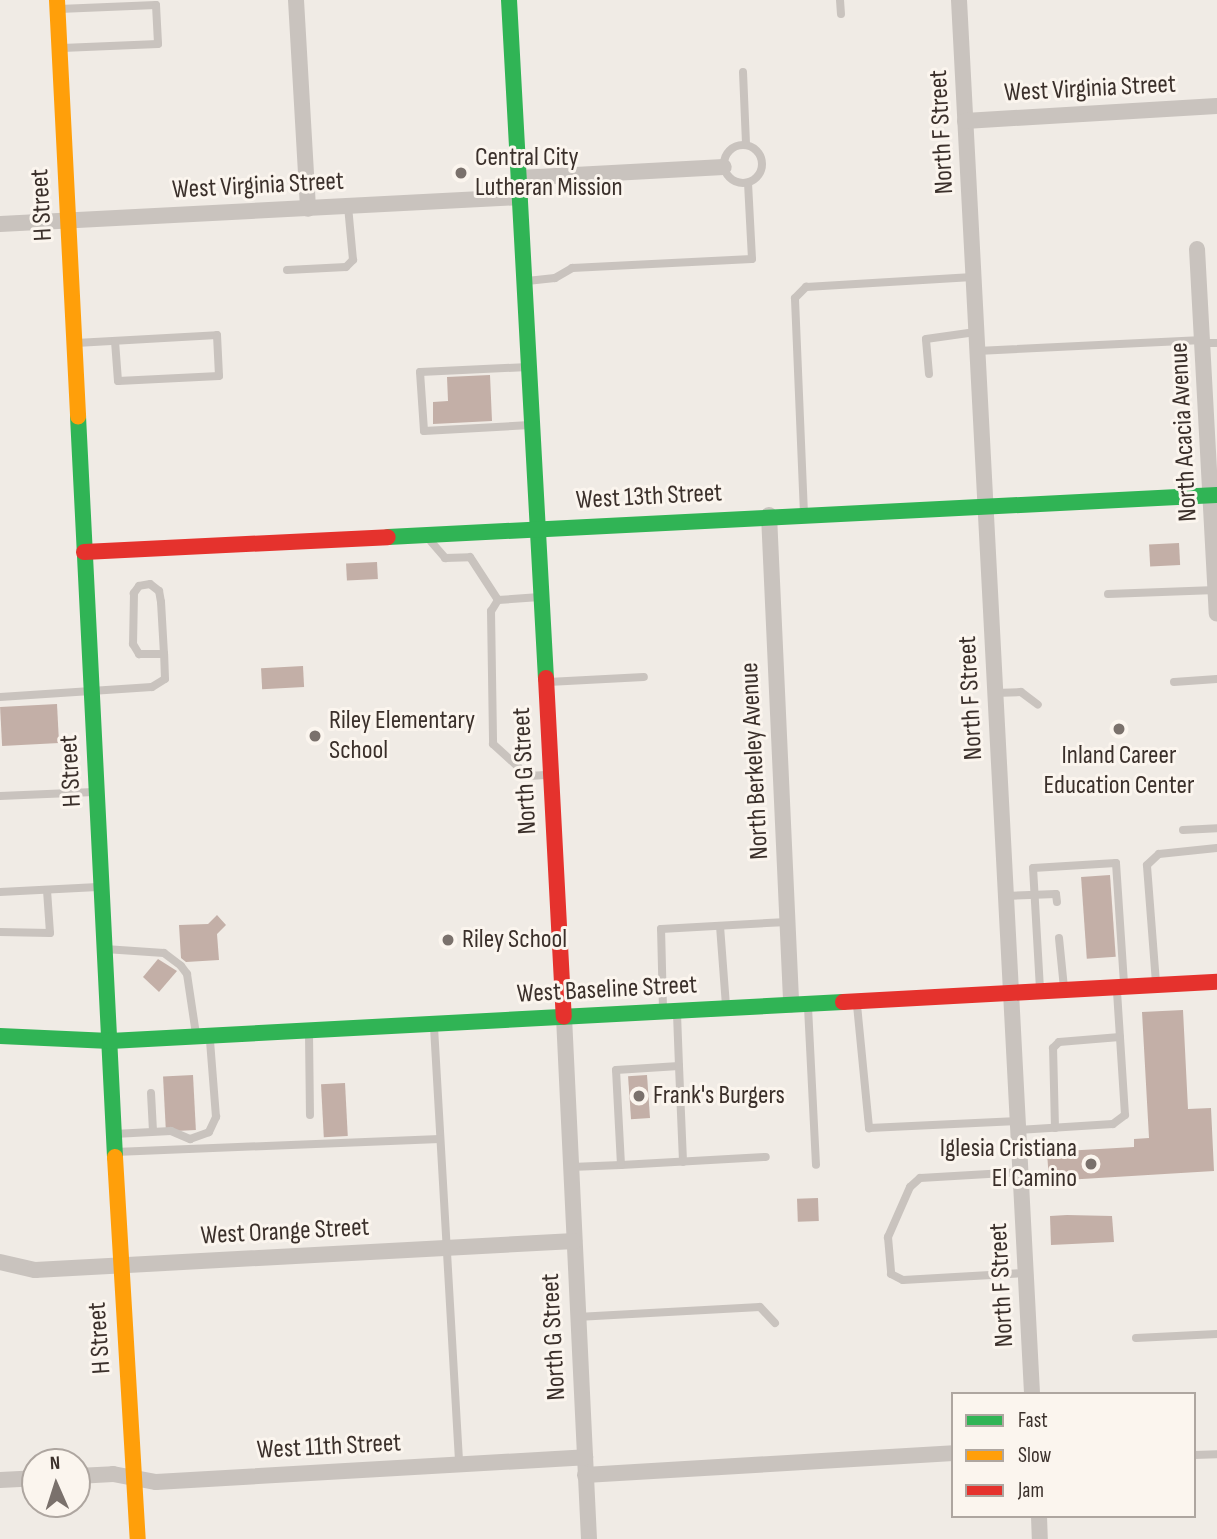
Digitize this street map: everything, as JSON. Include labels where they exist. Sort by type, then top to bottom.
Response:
[{"type":"street","points":[[296,0],[308,209]]},
{"type":"street","name":"North G Street","points":[[509,0],[564,1017],[589,1539]]},
{"type":"street","name":"North F Street","points":[[959,0],[1032,1392]]},
{"type":"street","name":"H Street","points":[[57,5],[120,1266],[138,1539]]},
{"type":"street","name":"West Virginia Street","points":[[965,121],[1217,106]]},
{"type":"street","points":[[519,178],[724,167]]},
{"type":"street","name":"West Virginia Street","points":[[0,224],[520,197]]},
{"type":"street","name":"North Acacia Avenue","points":[[1197,249],[1208,342],[1217,613]]},
{"type":"street","name":"West 13th Street","points":[[84,552],[536,526],[1215,495]]},
{"type":"street","name":"North Berkeley Avenue","points":[[769,515],[791,1005]]},
{"type":"street","name":"West Baseline Street","points":[[0,1036],[110,1041],[1217,982]]},
{"type":"street","name":"West Orange Street","points":[[0,1262],[35,1270],[574,1241]]},
{"type":"street","points":[[586,1475],[951,1453]]},
{"type":"street","name":"West 11th Street","points":[[91,1476],[134,1477],[156,1482],[584,1457]]},
{"type":"street","points":[[0,1480],[21,1479]]},
{"type":"street","points":[[1039,1518],[1040,1539]]},
{"type":"lane","points":[[840,0],[842,14]]},
{"type":"lane","points":[[57,5],[156,5],[157,18],[158,44],[59,48]]},
{"type":"lane","points":[[524,281],[555,278],[572,268],[752,259],[748,183],[763,163],[746,144],[743,72]]},
{"type":"lane","points":[[746,144],[730,150],[724,167],[732,180],[748,183]]},
{"type":"lane","points":[[286,270],[346,267],[353,260],[348,206]]},
{"type":"lane","points":[[804,514],[795,298],[806,287],[974,276]]},
{"type":"lane","points":[[929,374],[926,339],[976,332]]},
{"type":"lane","points":[[73,343],[217,335],[219,376],[118,381],[116,341]]},
{"type":"lane","points":[[977,352],[1208,342]]},
{"type":"lane","points":[[528,367],[420,372],[424,431],[531,425]]},
{"type":"lane","points":[[423,532],[445,558],[470,557],[498,600]]},
{"type":"lane","points":[[0,697],[152,687],[165,679],[164,654],[159,591],[149,584],[139,586],[134,593],[133,644],[139,654],[164,654]]},
{"type":"lane","points":[[1108,594],[1216,590]]},
{"type":"lane","points":[[498,600],[540,597]]},
{"type":"lane","points":[[498,600],[491,611],[493,744],[528,776],[550,775]]},
{"type":"lane","points":[[545,682],[644,677]]},
{"type":"lane","points":[[1174,682],[1217,679]]},
{"type":"lane","points":[[995,693],[1021,691],[1038,705]]},
{"type":"lane","points":[[0,796],[96,792]]},
{"type":"lane","points":[[1183,830],[1217,828]]},
{"type":"lane","points":[[1156,985],[1147,865],[1159,854],[1217,848]]},
{"type":"lane","points":[[856,1002],[869,1128],[1018,1125],[1055,1128],[1113,1124],[1125,1115],[1120,1037],[1116,863],[1033,868],[1041,992]]},
{"type":"lane","points":[[0,892],[102,887]]},
{"type":"lane","points":[[0,932],[50,933],[47,890]]},
{"type":"lane","points":[[1006,896],[1056,894],[1056,902]]},
{"type":"lane","points":[[683,1162],[679,1066],[661,929],[787,922]]},
{"type":"lane","points":[[720,926],[726,1007]]},
{"type":"lane","points":[[1059,938],[1064,991]]},
{"type":"lane","points":[[105,949],[164,953],[187,974],[203,1036],[216,1117],[209,1132],[190,1139],[153,1131],[114,1134]]},
{"type":"lane","points":[[808,1004],[816,1165]]},
{"type":"lane","points":[[433,1024],[459,1464]]},
{"type":"lane","points":[[309,1031],[310,1115]]},
{"type":"lane","points":[[1055,1128],[1053,1048],[1059,1042],[1120,1037]]},
{"type":"lane","points":[[621,1165],[615,1070],[679,1066]]},
{"type":"lane","points":[[151,1093],[153,1131]]},
{"type":"lane","points":[[115,1152],[440,1139]]},
{"type":"lane","points":[[571,1167],[766,1157]]},
{"type":"lane","points":[[1021,1172],[920,1178],[910,1187],[888,1237],[891,1274],[903,1280],[1026,1273]]},
{"type":"lane","points":[[577,1317],[760,1307],[775,1323]]},
{"type":"lane","points":[[1136,1338],[1217,1334]]},
{"type":"lane","points":[[1196,1455],[1217,1454]]},
{"type":"building","points":[[490,375],[492,421],[433,424],[433,402],[448,401],[447,377]]},
{"type":"building","points":[[1179,543],[1180,565],[1150,567],[1149,545]]},
{"type":"building","points":[[377,562],[378,579],[347,581],[346,564]]},
{"type":"building","points":[[303,666],[304,687],[262,689],[261,668]]},
{"type":"building","points":[[57,704],[59,743],[2,746],[0,707]]},
{"type":"building","points":[[1110,875],[1116,957],[1087,959],[1081,877]]},
{"type":"building","points":[[217,915],[226,925],[217,934],[219,960],[186,962],[181,958],[179,925],[208,924]]},
{"type":"building","points":[[158,959],[177,971],[159,992],[143,977]]},
{"type":"building","points":[[1183,1010],[1188,1109],[1211,1108],[1214,1171],[1049,1181],[1047,1152],[1134,1147],[1134,1139],[1149,1138],[1142,1012]]},
{"type":"building","points":[[193,1075],[196,1130],[166,1131],[163,1077]]},
{"type":"building","name":"Frank's Burgers","points":[[647,1075],[650,1118],[631,1119],[628,1076]]},
{"type":"building","points":[[345,1083],[348,1136],[324,1137],[321,1084]]},
{"type":"building","points":[[818,1198],[819,1221],[798,1222],[797,1199]]},
{"type":"building","points":[[1050,1216],[1112,1216],[1114,1242],[1051,1245]]},
{"type":"traffic: fast","points":[[509,0],[546,678]]},
{"type":"traffic: fast","points":[[78,416],[115,1157]]},
{"type":"traffic: fast","points":[[388,537],[1217,495]]},
{"type":"traffic: fast","points":[[0,1036],[110,1041],[843,1002]]},
{"type":"traffic: slow","points":[[57,0],[78,416]]},
{"type":"traffic: slow","points":[[115,1157],[138,1539]]},
{"type":"traffic: jam","points":[[84,552],[388,537]]},
{"type":"traffic: jam","points":[[546,678],[564,1017]]},
{"type":"traffic: jam","points":[[843,1002],[1217,982]]},
{"type":"place","name":"Central City Lutheran Mission","points":[[461,173]]},
{"type":"place","name":"Inland Career Education Center","points":[[1119,729]]},
{"type":"place","name":"Riley Elementary School","points":[[315,736]]},
{"type":"place","name":"Riley School","points":[[448,940]]},
{"type":"place","name":"Frank's Burgers","points":[[639,1096]]},
{"type":"place","name":"Iglesia Cristiana El Camino","points":[[1091,1164]]}]
